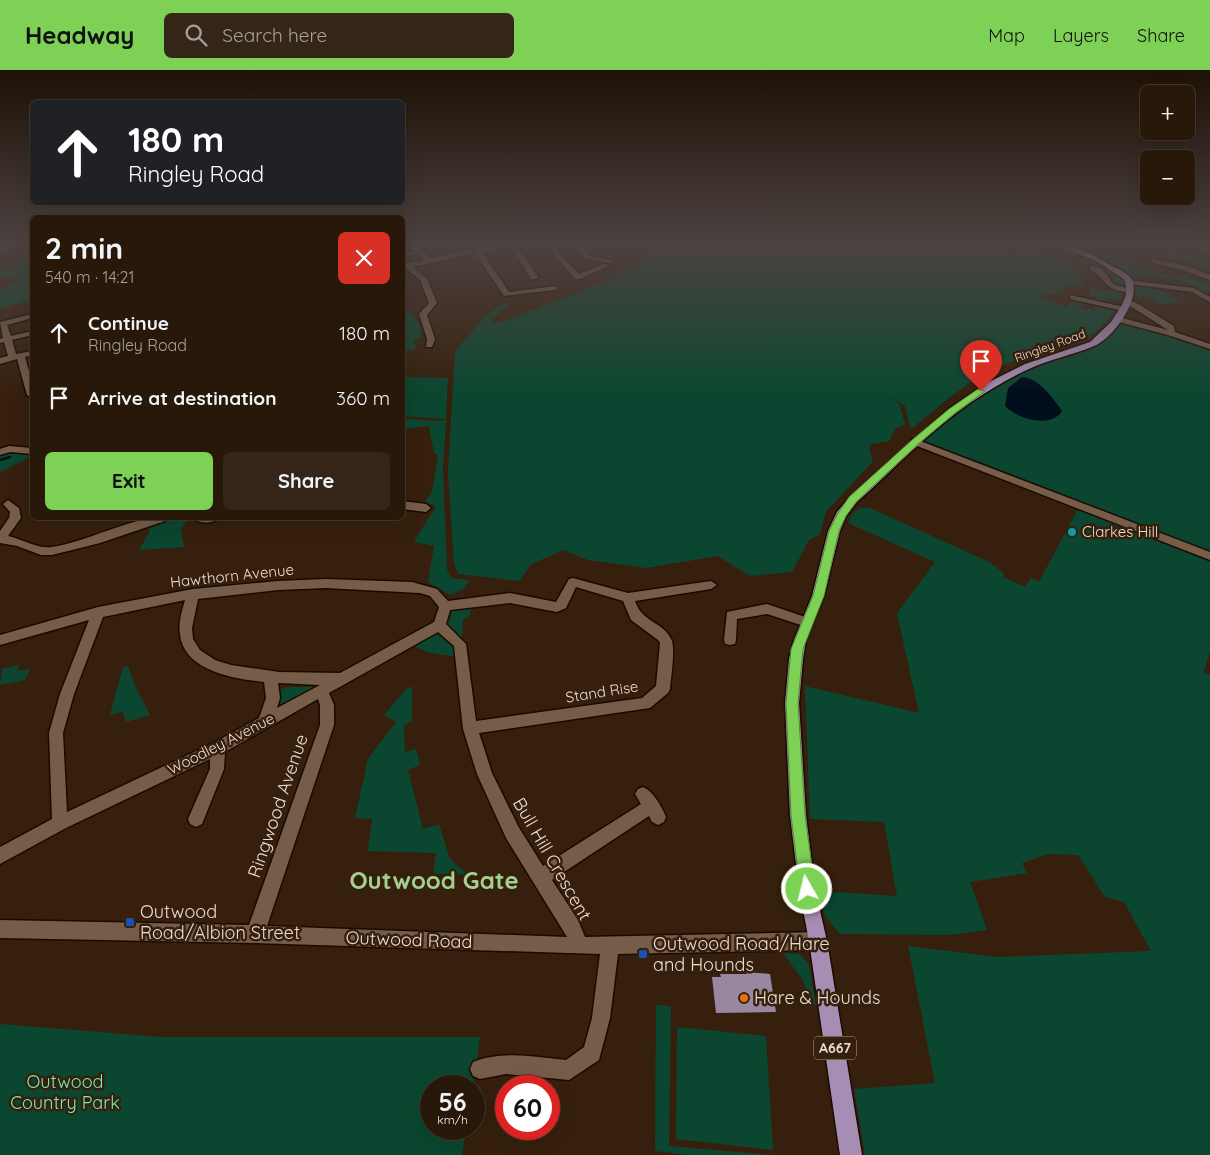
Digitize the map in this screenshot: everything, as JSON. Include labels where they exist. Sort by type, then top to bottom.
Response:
[{"type":"main road","name":"Ringley Road","points":[[807,622],[818,596],[834,531],[842,515],[853,500],[915,442],[952,411],[990,385],[1028,366],[1093,344],[1101,338],[1118,318],[1129,295]]},
{"type":"main road","name":"A667","points":[[807,622],[797,649],[792,703],[798,815],[807,889],[818,941],[851,1155]]},
{"type":"street","points":[[429,295],[433,303],[431,308],[423,314],[431,339],[429,344]]},
{"type":"street","points":[[1073,297],[1125,306],[1132,304],[1172,328],[1172,333]]},
{"type":"street","points":[[30,317],[2,324],[4,340],[17,357],[30,390]]},
{"type":"street","points":[[1118,318],[1172,333],[1210,347]]},
{"type":"street","points":[[4,340],[30,334]]},
{"type":"street","points":[[0,361],[30,354]]},
{"type":"street","points":[[915,442],[1210,556]]},
{"type":"street","points":[[0,452],[9,449],[30,451]]},
{"type":"street","points":[[14,505],[15,518],[0,539],[19,542],[41,551],[52,551],[96,540],[155,520]]},
{"type":"street","points":[[405,505],[426,508]]},
{"type":"street","points":[[439,625],[445,606],[510,598],[558,607],[562,605],[569,581],[628,598],[707,587]]},
{"type":"street","name":"Hawthorn Avenue","points":[[0,640],[98,612],[193,594],[282,586],[347,584],[408,587],[431,591],[438,596],[445,606]]},
{"type":"street","points":[[193,594],[185,630],[192,652],[202,661],[215,666],[270,678],[340,679]]},
{"type":"street","name":"Stand Rise","points":[[470,729],[645,704],[663,689],[666,643],[658,631],[636,618],[630,608],[628,598]]},
{"type":"street","points":[[730,640],[731,615],[767,609],[807,622]]},
{"type":"street","points":[[60,823],[56,733],[67,694],[93,630],[98,612]]},
{"type":"street","name":"Bull Hill Crescent","points":[[439,625],[460,644],[470,729],[485,774],[512,832],[572,926],[576,936],[576,946]]},
{"type":"street","name":"Woodley Avenue","points":[[0,856],[60,823],[218,748],[439,625]]},
{"type":"street","points":[[265,722],[273,698],[270,678]]},
{"type":"street","name":"Ringwood Avenue","points":[[255,934],[327,725],[327,706],[321,690]]},
{"type":"street","points":[[196,818],[217,769],[218,748]]},
{"type":"street","points":[[542,877],[651,806]]},
{"type":"street","name":"Outwood Road","points":[[0,929],[255,934],[576,946],[818,941]]},
{"type":"street","points":[[480,1069],[506,1064],[569,1070],[592,1053],[601,1018],[610,944]]},
{"type":"green space","points":[[0,295],[30,295],[30,300],[0,308]]},
{"type":"green space","points":[[573,295],[1046,295],[1038,296],[1068,308],[1074,298],[1085,301],[1079,308],[1094,311],[1100,306],[1116,309],[1104,324],[1090,336],[1057,349],[1005,364],[988,372],[948,399],[911,429],[905,406],[889,396],[899,404],[905,424],[895,429],[889,441],[871,444],[869,448],[873,461],[826,512],[820,534],[809,540],[792,572],[750,576],[718,556],[646,568],[588,560],[563,550],[530,565],[520,581],[458,574],[454,564],[448,472],[455,351],[484,318],[501,305],[512,303],[491,319],[491,322],[498,323]]},
{"type":"green space","points":[[1090,295],[1122,295],[1120,300],[1100,297],[1110,302],[1095,299],[1097,296]]},
{"type":"green space","points":[[1137,295],[1169,295],[1181,302],[1162,304],[1146,296],[1137,297]]},
{"type":"green space","points":[[405,306],[419,324],[421,337],[414,340],[413,344],[416,344],[414,350],[405,350]]},
{"type":"green space","points":[[1123,322],[1210,349],[1210,552],[923,441],[989,390],[1030,368],[1105,341]]},
{"type":"green space","points":[[405,377],[448,378],[446,419],[405,416]]},
{"type":"green space","points":[[405,418],[431,421],[446,420],[443,468],[447,570],[451,578],[469,580],[464,588],[450,595],[428,582],[434,546],[414,542],[436,506],[425,502],[432,492],[438,456],[434,453],[429,426],[405,429]]},
{"type":"green space","points":[[14,453],[30,457],[0,472],[0,455]]},
{"type":"green space","points":[[1079,507],[1210,561],[1210,651],[1204,672],[1210,675],[1210,1155],[865,1155],[854,1089],[935,1083],[908,946],[997,957],[1151,951],[1124,902],[1105,897],[1078,855],[1048,854],[1022,863],[1027,873],[970,882],[987,930],[950,935],[840,934],[825,916],[818,891],[897,896],[884,822],[810,819],[805,686],[919,713],[897,613],[935,562],[848,523],[856,511],[862,508],[870,508],[989,562],[1004,573],[1003,577],[1025,587],[1031,578],[1039,582]]},
{"type":"green space","points":[[162,520],[188,520],[181,529],[184,547],[139,550],[150,531],[148,526]]},
{"type":"green space","points":[[472,607],[469,616],[463,620],[462,638],[447,626],[453,610]]},
{"type":"green space","points":[[436,634],[445,638],[454,646],[455,656],[433,653],[413,645],[424,638]]},
{"type":"green space","points":[[19,665],[17,671],[30,669],[25,680],[0,685],[2,669]]},
{"type":"green space","points":[[128,666],[135,686],[150,715],[126,722],[123,712],[110,715],[123,667]]},
{"type":"green space","points":[[412,686],[412,721],[404,725],[405,752],[416,749],[420,765],[408,770],[423,829],[439,824],[450,859],[467,874],[433,874],[436,853],[368,851],[372,819],[355,818],[368,759],[396,722],[384,715],[405,690]]},
{"type":"green space","points":[[287,687],[312,687],[315,689],[278,708],[279,690]]},
{"type":"green space","points":[[783,953],[799,954],[809,965],[815,1006],[802,979]]},
{"type":"green space","points":[[656,1005],[671,1006],[669,1146],[772,1155],[689,1155],[655,1151]]},
{"type":"green space","name":"Outwood Country Park","points":[[0,1024],[161,1037],[480,1037],[475,1075],[420,1075],[420,1140],[464,1140],[462,1155],[0,1155]]},
{"type":"green space","points":[[677,1027],[766,1036],[773,1150],[676,1139]]},
{"type":"water","points":[[1022,377],[1028,378],[1039,385],[1049,394],[1062,411],[1050,420],[1042,421],[1025,418],[1010,411],[1005,406],[1008,388]]},
{"type":"building","name":"Hare & Hounds","points":[[746,972],[770,974],[776,1012],[716,1013],[712,977],[721,977],[720,974],[747,974]]},
{"type":"waterway","points":[[0,460],[10,457]]},
{"type":"place","name":"Clarkes Hill","points":[[1072,532]]},
{"type":"place","name":"Outwood Road/Albion Street","points":[[130,922]]},
{"type":"place","name":"Outwood Road/Hare and Hounds","points":[[643,954]]},
{"type":"place","name":"Hare & Hounds","points":[[744,998]]},
{"type":"district","name":"Outwood Gate","points":[[434,881]]},
{"type":"route","points":[[807,889],[795,782],[792,703],[797,649],[826,572],[834,531],[842,515],[853,500],[915,442],[952,411],[981,391]]}]
